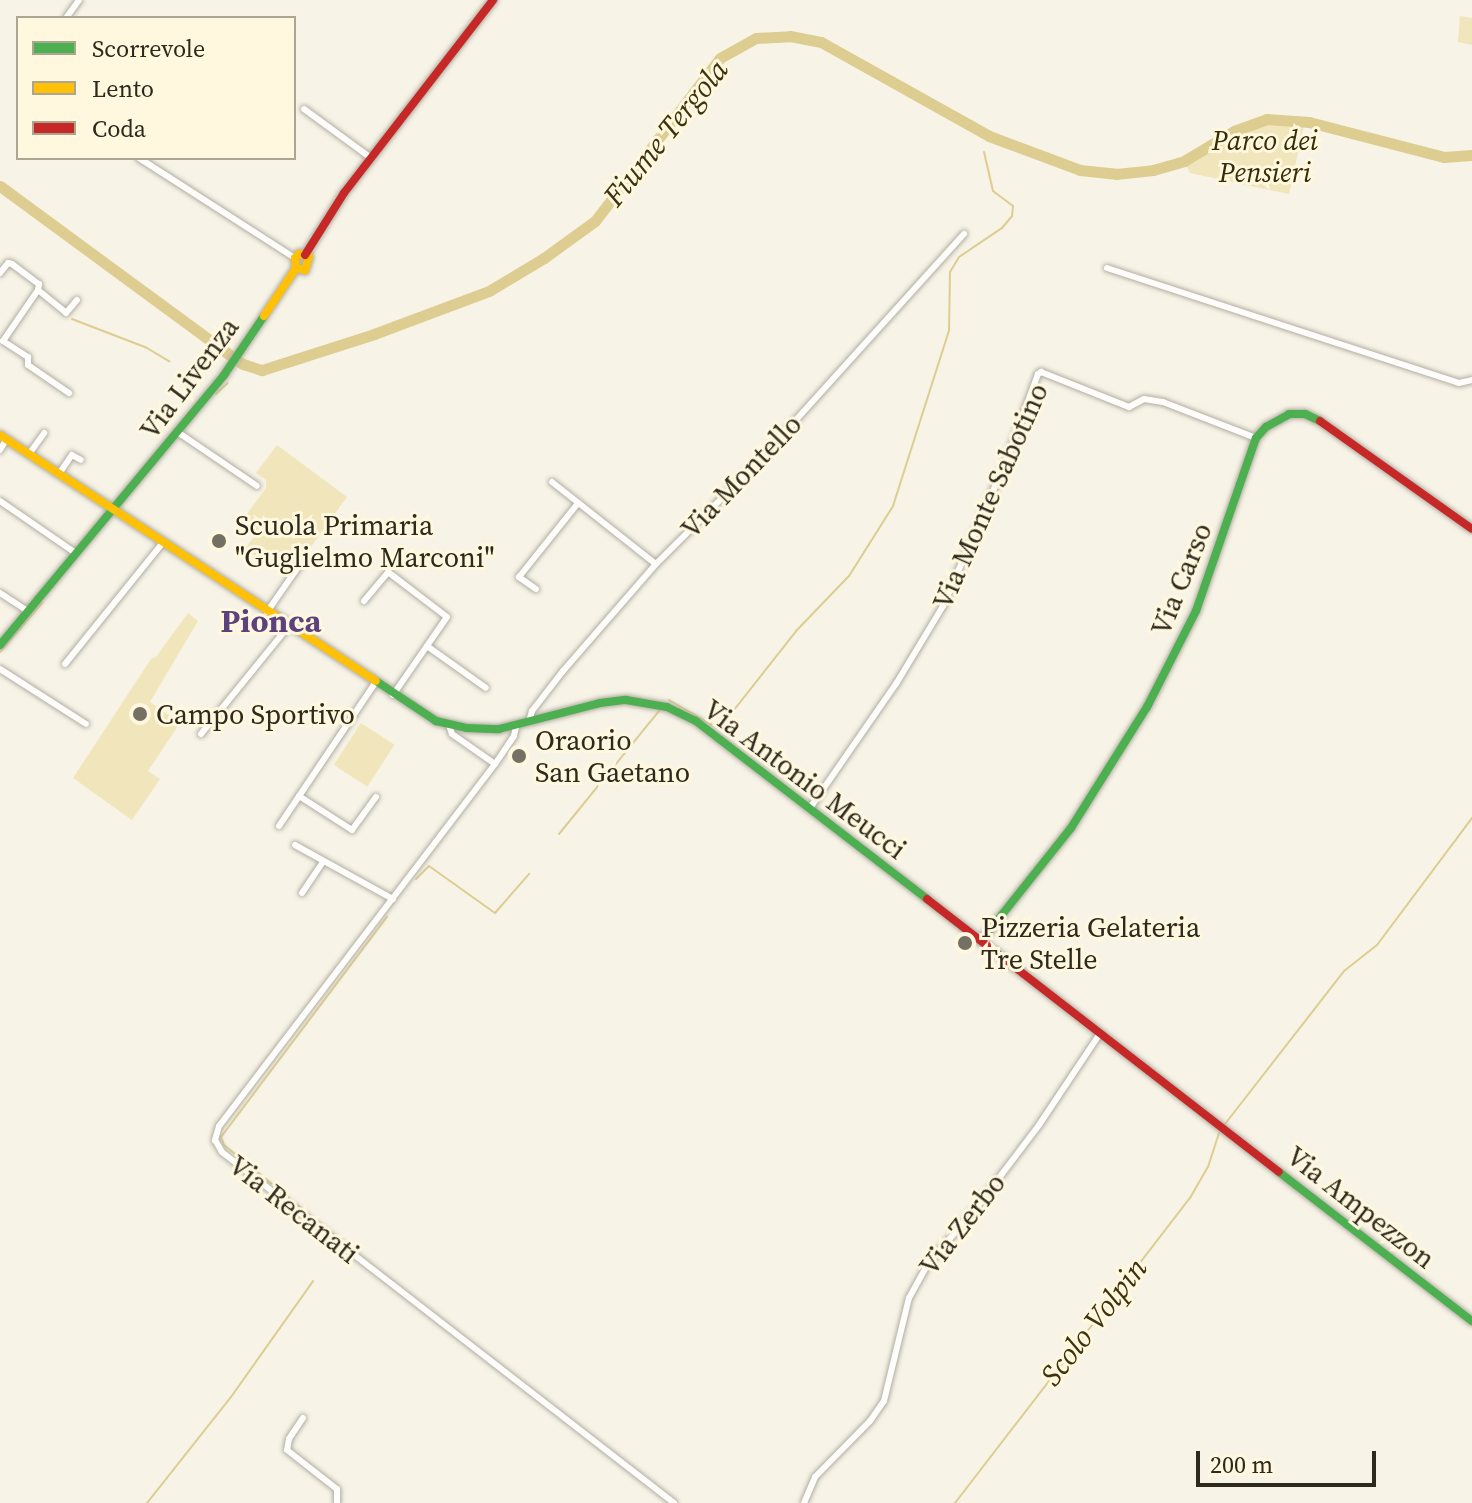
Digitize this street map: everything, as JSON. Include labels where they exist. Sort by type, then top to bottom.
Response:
[{"type":"main road","name":"Via Livenza","points":[[0,645],[179,433],[231,365],[296,268],[309,267],[310,262],[305,255],[371,158],[493,0]]},
{"type":"main road","points":[[296,268],[295,258],[305,255]]},
{"type":"main road","points":[[1256,438],[1266,427],[1289,414],[1305,414],[1328,425],[1472,529]]},
{"type":"main road","name":"Via Antonio Meucci","points":[[3,438],[393,695],[449,725],[482,730],[516,727],[612,701],[639,701],[667,707],[696,721],[1222,1129]]},
{"type":"main road","name":"Via Carso","points":[[981,941],[1071,828],[1147,707],[1196,611],[1256,438]]},
{"type":"main road","name":"Via Ampezzon","points":[[1222,1129],[1472,1321]]},
{"type":"street","points":[[304,109],[371,158]]},
{"type":"street","points":[[142,160],[295,258]]},
{"type":"street","name":"Via Montello","points":[[529,723],[532,711],[563,671],[656,564],[757,463],[964,234]]},
{"type":"street","points":[[0,273],[8,263],[12,264],[39,284],[38,290],[2,340],[28,357],[28,365],[69,393]]},
{"type":"street","points":[[1107,268],[1459,383],[1472,380]]},
{"type":"street","points":[[38,290],[66,313],[77,300]]},
{"type":"street","name":"Via Monte Sabotino","points":[[810,808],[896,684],[943,606],[1007,459],[1038,374],[1041,372],[1129,407],[1144,399],[1163,402],[1256,438]]},
{"type":"street","points":[[29,454],[44,433]]},
{"type":"street","points":[[179,433],[257,486]]},
{"type":"street","points":[[0,450],[3,438]]},
{"type":"street","points":[[59,474],[72,455],[81,460]]},
{"type":"street","points":[[552,482],[656,564]]},
{"type":"street","points":[[0,501],[77,554]]},
{"type":"street","points":[[536,589],[519,577],[578,503]]},
{"type":"street","points":[[65,664],[162,544]]},
{"type":"street","points":[[267,612],[303,560]]},
{"type":"street","points":[[364,601],[388,572],[447,617],[393,695]]},
{"type":"street","points":[[0,593],[28,611]]},
{"type":"street","points":[[201,734],[288,627]]},
{"type":"street","points":[[427,646],[486,688]]},
{"type":"street","points":[[0,669],[86,724]]},
{"type":"street","points":[[279,826],[375,683]]},
{"type":"street","points":[[449,725],[452,734],[495,764]]},
{"type":"street","name":"Via Recanati","points":[[516,727],[514,736],[495,764],[219,1126],[214,1137],[216,1145],[674,1503]]},
{"type":"street","points":[[299,796],[352,830],[376,797]]},
{"type":"street","points":[[295,845],[393,899]]},
{"type":"street","points":[[302,893],[323,862]]},
{"type":"street","name":"Via Zerbo","points":[[804,1503],[815,1477],[870,1421],[884,1401],[905,1311],[927,1265],[995,1183],[1099,1035]]},
{"type":"street","points":[[303,1418],[289,1439],[287,1450],[332,1484],[339,1494],[337,1503]]},
{"type":"green space","points":[[1460,16],[1472,18],[1472,45],[1458,42]]},
{"type":"green space","name":"Parco dei Pensieri","points":[[1269,122],[1304,125],[1289,194],[1190,173],[1185,163],[1234,133]]},
{"type":"green space","points":[[277,445],[347,497],[305,555],[300,553],[288,577],[245,549],[257,532],[242,521],[266,488],[266,480],[256,473]]},
{"type":"green space","name":"Campo Sportivo","points":[[188,613],[198,621],[150,702],[180,723],[148,771],[160,779],[132,820],[73,778],[151,659],[156,657]]},
{"type":"green space","points":[[361,723],[395,745],[367,787],[334,765]]},
{"type":"waterway","name":"Fiume Tergola","points":[[0,186],[227,353],[243,364],[262,370],[374,334],[489,291],[544,258],[595,221],[720,58],[756,38],[790,36],[821,42],[989,136],[1080,170],[1116,174],[1153,170],[1184,161],[1234,131],[1267,119],[1309,122],[1444,157],[1472,155]]},
{"type":"waterway","points":[[669,700],[719,729],[796,631],[849,576],[893,506],[949,330],[950,272],[959,257],[1002,228],[1012,216],[1013,206],[993,191],[984,152]]},
{"type":"waterway","points":[[72,319],[147,348],[169,361]]},
{"type":"waterway","points":[[216,394],[228,383]]},
{"type":"waterway","points":[[0,652],[42,603]]},
{"type":"waterway","points":[[559,834],[659,711]]},
{"type":"waterway","name":"Scolo Volpin","points":[[1225,1124],[1344,971],[1377,945],[1472,818]]},
{"type":"waterway","points":[[416,879],[429,866],[495,913],[529,874]]},
{"type":"waterway","points":[[343,1242],[224,1145],[221,1137],[387,917]]},
{"type":"waterway","name":"Scolo Volpin","points":[[955,1503],[1190,1198],[1208,1167],[1219,1133]]},
{"type":"waterway","points":[[147,1503],[231,1397],[313,1281]]},
{"type":"traffic: fast","points":[[0,645],[224,375],[264,316]]},
{"type":"traffic: fast","points":[[981,941],[1071,828],[1147,707],[1196,611],[1256,438],[1266,427],[1289,414],[1305,414],[1320,421]]},
{"type":"traffic: fast","points":[[376,681],[436,721],[466,728],[499,729],[600,703],[626,700],[667,707],[696,721],[927,899]]},
{"type":"traffic: fast","points":[[1279,1172],[1472,1321]]},
{"type":"traffic: slow","points":[[264,316],[296,268],[295,258],[299,254],[309,257],[305,270],[296,268]]},
{"type":"traffic: slow","points":[[0,435],[376,681]]},
{"type":"traffic: jam","points":[[305,255],[344,193],[493,0]]},
{"type":"traffic: jam","points":[[1320,421],[1472,529]]},
{"type":"traffic: jam","points":[[927,899],[1279,1172]]},
{"type":"place","name":"Scuola Primaria \"Guglielmo Marconi\"","points":[[219,541]]},
{"type":"place","name":"Campo Sportivo","points":[[140,714]]},
{"type":"place","name":"Oraorio San Gaetano","points":[[519,756]]},
{"type":"place","name":"Pizzeria Gelateria Tre Stelle","points":[[965,943]]},
{"type":"district","name":"Pionca","points":[[271,621]]}]
